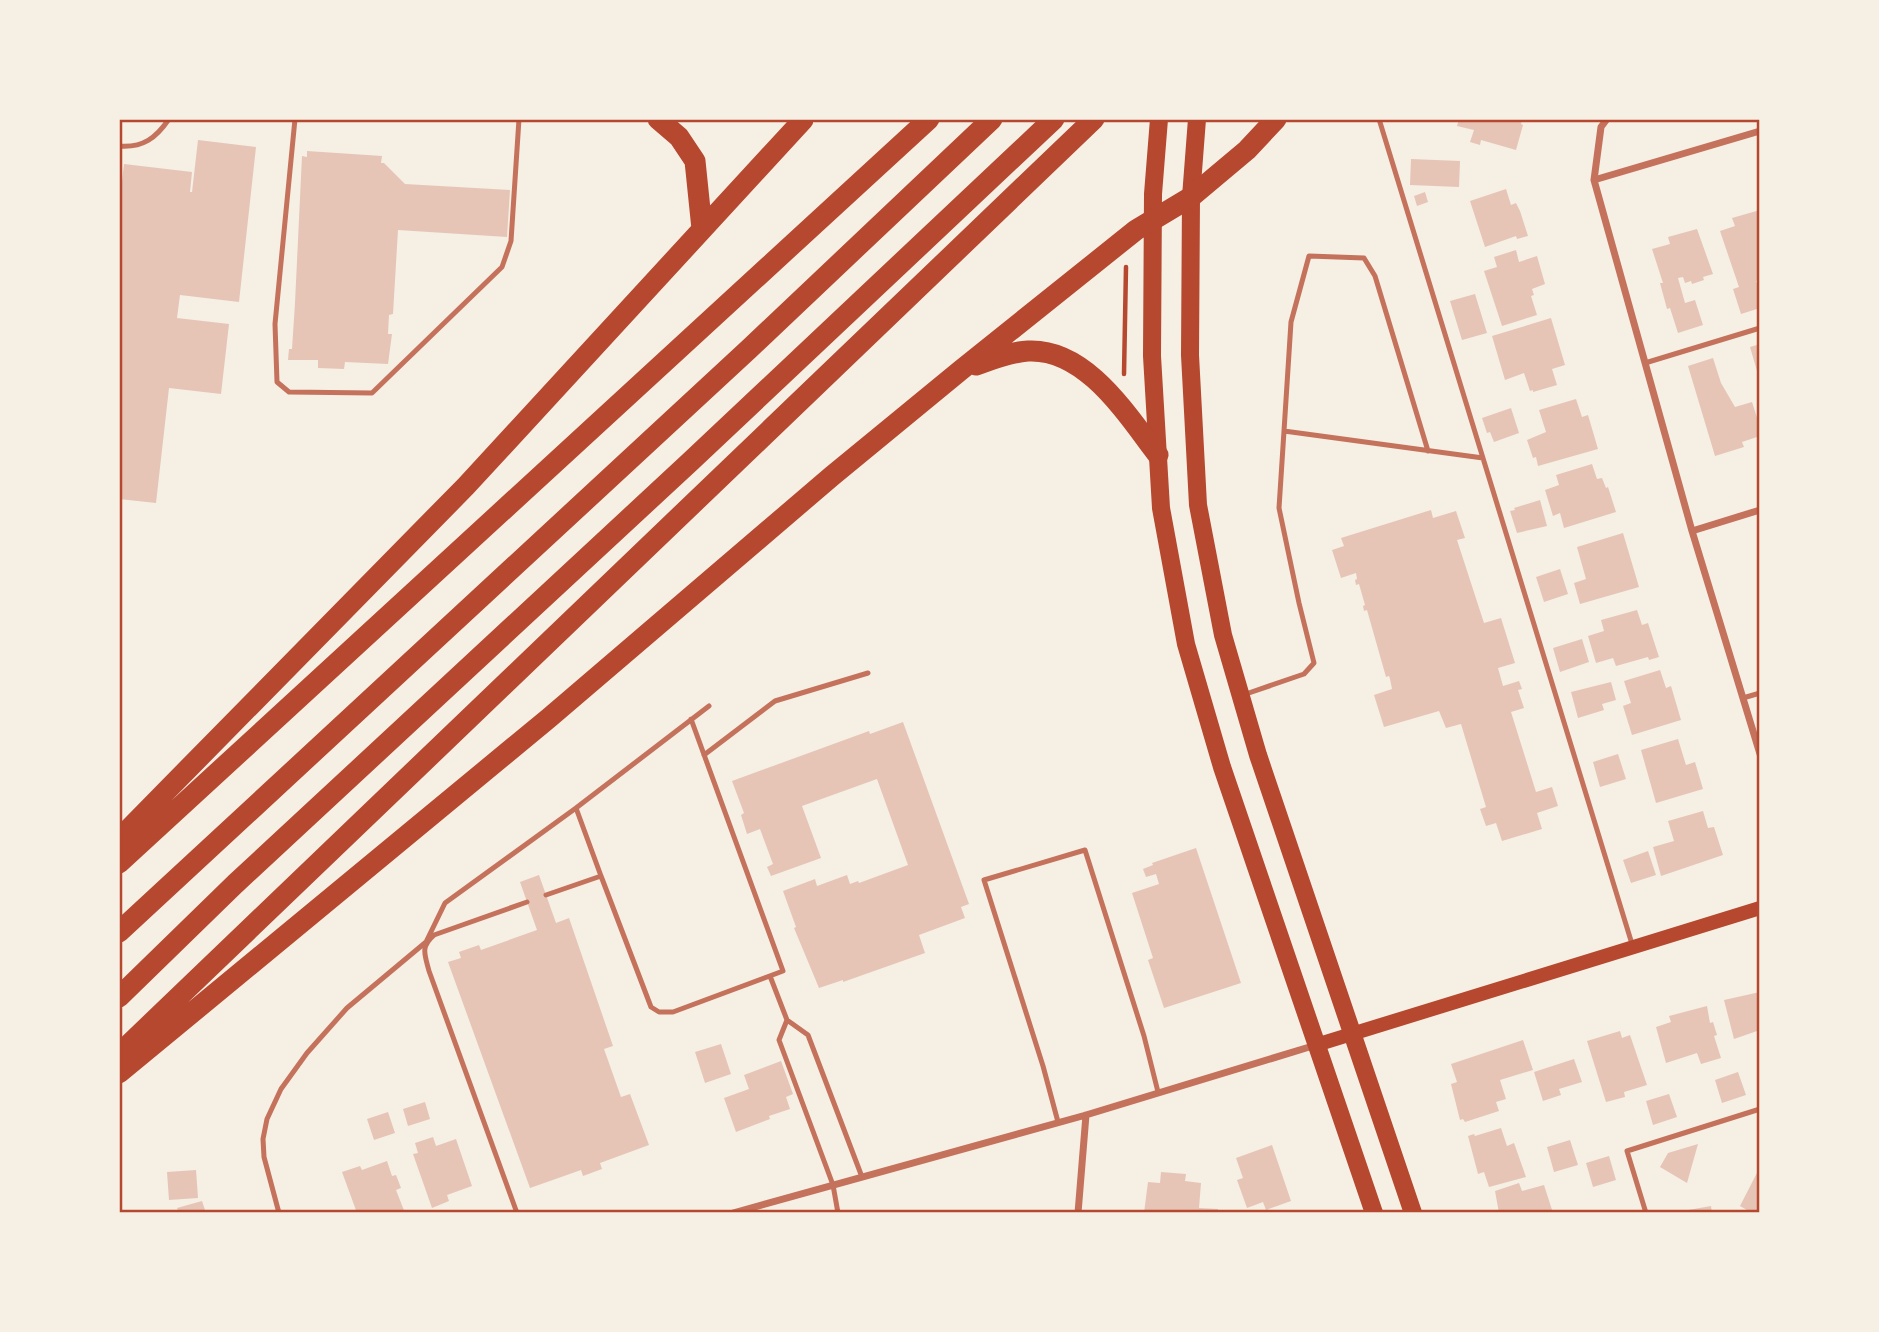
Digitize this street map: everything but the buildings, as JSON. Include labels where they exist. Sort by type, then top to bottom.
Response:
[{"type":"highway","points":[[658,119],[679,137],[695,160],[702,229]]},
{"type":"highway","points":[[119,863],[929,119]]},
{"type":"highway","points":[[119,932],[749,349],[992,119]]},
{"type":"highway","points":[[119,997],[235,884],[691,461],[1054,119]]},
{"type":"highway","points":[[119,1054],[1094,119]]},
{"type":"highway","points":[[119,1073],[549,718],[832,476],[1136,230],[1191,197],[1247,150],[1276,119]]},
{"type":"highway","points":[[119,839],[466,486],[800,120]]},
{"type":"highway","points":[[961,370],[1012,353],[1050,353],[1083,368],[1109,392],[1158,455]]},
{"type":"main road","points":[[1159,119],[1153,220],[1152,356],[1161,508],[1186,644],[1222,767],[1374,1213]]},
{"type":"main road","points":[[1197,119],[1191,197],[1190,355],[1198,505],[1223,635],[1258,755],[1413,1213]]},
{"type":"main road","points":[[1316,1045],[1760,908]]},
{"type":"street","points":[[1607,119],[1601,127],[1594,180],[1692,531],[1760,754]]},
{"type":"street","points":[[1594,180],[1760,131]]},
{"type":"street","points":[[1692,531],[1760,510]]},
{"type":"street","points":[[733,1213],[1086,1115],[1316,1045]]},
{"type":"street","points":[[1078,1213],[1086,1115]]},
{"type":"lane","points":[[119,146],[145,144],[169,119]]},
{"type":"lane","points":[[295,119],[275,324],[277,382],[289,392],[372,393],[502,267],[511,241],[519,119]]},
{"type":"lane","points":[[1379,119],[1633,947]]},
{"type":"lane","points":[[1240,696],[1304,674],[1314,663],[1279,508],[1291,322],[1309,256],[1364,258],[1375,276],[1428,451]]},
{"type":"lane","points":[[1645,363],[1760,328]]},
{"type":"lane","points":[[1284,431],[1483,458]]},
{"type":"lane","points":[[704,755],[775,701],[868,673]]},
{"type":"lane","points":[[1743,698],[1760,693]]},
{"type":"lane","points":[[517,1213],[429,971],[424,952],[426,942],[445,903],[576,808],[709,706]]},
{"type":"lane","points":[[576,808],[650,1007],[659,1012],[673,1012],[783,971],[691,719]]},
{"type":"lane","points":[[1058,1122],[984,880],[1085,850],[1144,1036],[1158,1093]]},
{"type":"lane","points":[[546,895],[601,876]]},
{"type":"lane","points":[[279,1213],[264,1157],[263,1139],[267,1119],[281,1089],[307,1054],[347,1008],[434,935],[527,902]]},
{"type":"lane","points":[[770,976],[787,1020],[808,1035],[862,1177]]},
{"type":"lane","points":[[787,1020],[779,1040],[833,1185],[838,1213]]},
{"type":"lane","points":[[1646,1213],[1627,1151],[1760,1109]]},
{"type":"path","points":[[1124,375],[1126,266]]}]
